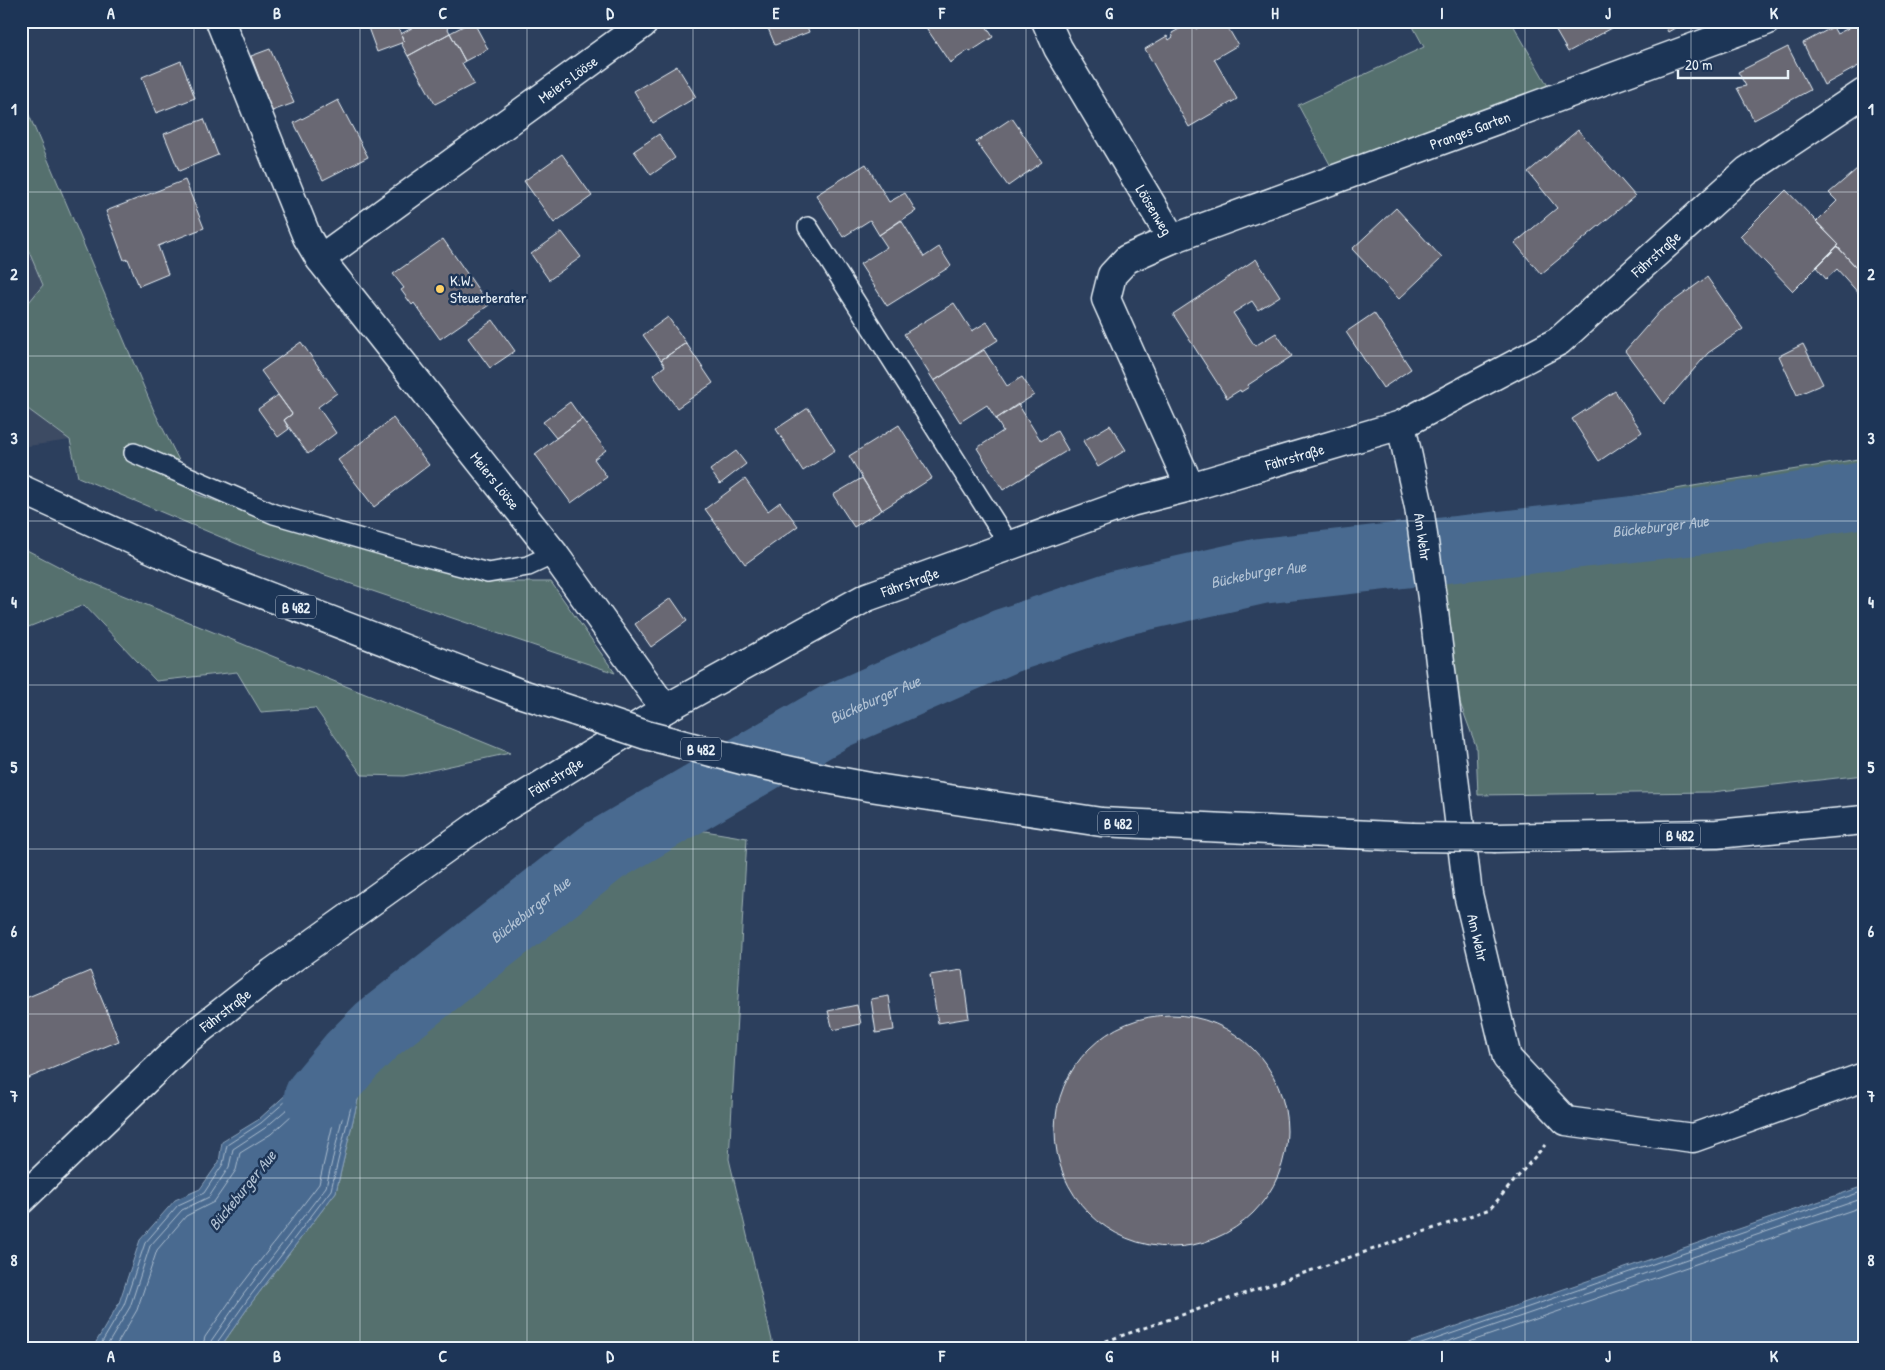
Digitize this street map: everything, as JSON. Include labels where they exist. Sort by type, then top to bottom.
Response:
[{"type":"street","name":"Meiers Lööse","points":[[220,21],[307,237],[320,259],[554,554],[665,709]]},
{"type":"street","name":"Meiers Lööse","points":[[320,259],[643,24],[642,21]]},
{"type":"street","name":"Löösenweg","points":[[1046,21],[1058,48],[1172,240],[1127,259],[1112,275],[1106,299],[1190,487]]},
{"type":"street","name":"Pranges Garten","points":[[1172,240],[1766,21]]},
{"type":"street","name":"Fährstraße","points":[[21,1200],[189,1038],[273,972],[488,818],[665,709],[867,596],[1131,502],[1190,487],[1401,425],[1560,341],[1747,172],[1864,93]]},
{"type":"street","name":"Am Wehr","points":[[1401,425],[1418,507],[1434,612],[1468,894],[1507,1058],[1566,1121]]},
{"type":"street","name":"B 482","points":[[21,489],[187,565],[519,693],[646,735],[742,760],[870,787],[1102,822],[1412,837],[1496,838],[1717,834],[1864,820]]},
{"type":"street","points":[[1566,1121],[1694,1138],[1864,1077]]},
{"type":"lane","points":[[808,227],[1010,546]]},
{"type":"lane","points":[[134,453],[274,514],[488,573],[528,566],[554,554]]},
{"type":"path","points":[[1083,1349],[1490,1209],[1566,1121]]},
{"type":"shaded area","points":[[21,233],[43,285],[21,312]]},
{"type":"shaded area","points":[[21,404],[70,440],[21,447]]},
{"type":"green space","points":[[1410,21],[1511,21],[1548,86],[1333,170],[1298,105],[1424,47]]},
{"type":"green space","points":[[21,96],[154,411],[196,494],[277,523],[495,582],[551,582],[615,673],[254,551],[78,477],[70,440],[21,404],[21,312],[43,285],[21,233]]},
{"type":"green space","points":[[1864,458],[1864,775],[1712,792],[1478,795],[1476,746],[1399,538]]},
{"type":"green space","points":[[21,547],[83,579],[510,753],[404,776],[362,775],[315,708],[261,712],[237,672],[156,681],[84,605],[21,630]]},
{"type":"green space","points":[[675,826],[747,838],[729,1159],[774,1349],[219,1349],[252,1302],[336,1192],[365,1070],[461,975]]},
{"type":"water","points":[[362,1015],[378,1029],[365,1070],[336,1192],[252,1302],[219,1349],[92,1349],[119,1303],[140,1240],[175,1200],[200,1189],[219,1162],[222,1142],[258,1120],[301,1081]]},
{"type":"water","points":[[1864,1186],[1864,1349],[1392,1349],[1459,1325]]},
{"type":"building","points":[[377,21],[396,21],[404,42],[377,52],[367,25]]},
{"type":"building","points":[[424,21],[444,21],[450,33],[408,56],[401,43],[404,42],[401,34]]},
{"type":"building","points":[[473,21],[488,49],[465,61],[450,33]]},
{"type":"building","points":[[729,21],[756,21],[732,30]]},
{"type":"building","points":[[765,21],[805,21],[809,32],[775,45]]},
{"type":"building","points":[[925,21],[983,21],[993,37],[950,63],[923,23]]},
{"type":"building","points":[[1206,21],[1224,21],[1238,45],[1214,59],[1237,99],[1189,127],[1145,49],[1167,36],[1169,40],[1173,37],[1172,33],[1192,22],[1196,29],[1207,23]]},
{"type":"building","points":[[1550,21],[1608,21],[1612,28],[1568,52]]},
{"type":"building","points":[[1662,21],[1687,21],[1668,32]]},
{"type":"building","points":[[1864,21],[1864,63],[1824,85],[1803,43],[1833,27],[1837,34]]},
{"type":"building","points":[[450,33],[465,61],[462,63],[474,84],[435,104],[408,56]]},
{"type":"building","points":[[1788,47],[1810,90],[1754,120],[1737,88],[1746,86],[1738,72]]},
{"type":"building","points":[[270,49],[294,103],[272,111],[251,56]]},
{"type":"building","points":[[181,61],[195,98],[156,113],[142,77]]},
{"type":"building","points":[[677,66],[696,97],[653,123],[634,91]]},
{"type":"building","points":[[338,100],[368,157],[323,180],[294,123]]},
{"type":"building","points":[[1012,118],[1042,162],[1008,186],[976,142]]},
{"type":"building","points":[[204,119],[218,155],[179,171],[164,134]]},
{"type":"building","points":[[1578,130],[1635,196],[1541,274],[1515,243],[1557,208],[1528,172]]},
{"type":"building","points":[[659,134],[675,158],[651,175],[634,151]]},
{"type":"building","points":[[562,154],[592,196],[554,223],[524,181]]},
{"type":"building","points":[[1864,163],[1864,276],[1837,246],[1839,245],[1816,222],[1837,201],[1829,193]]},
{"type":"building","points":[[866,164],[889,202],[905,193],[916,211],[879,235],[870,220],[843,237],[816,195]]},
{"type":"building","points":[[185,180],[204,228],[158,246],[168,274],[139,286],[128,259],[124,260],[106,211]]},
{"type":"building","points":[[1786,190],[1839,245],[1793,291],[1740,236]]},
{"type":"building","points":[[1396,208],[1442,258],[1399,299],[1352,249]]},
{"type":"building","points":[[901,220],[924,257],[939,247],[951,266],[887,306],[860,264],[887,247],[879,235]]},
{"type":"building","points":[[562,232],[581,257],[549,280],[531,254]]},
{"type":"building","name":"K.W. Steuerberater","points":[[443,239],[489,305],[440,339],[414,303],[412,305],[401,290],[404,288],[393,274]]},
{"type":"building","points":[[1837,246],[1864,276],[1864,294],[1861,296],[1837,269],[1826,279],[1816,267]]},
{"type":"building","points":[[1256,259],[1280,296],[1258,310],[1252,301],[1233,313],[1255,346],[1276,333],[1292,356],[1248,385],[1249,387],[1227,398],[1173,314]]},
{"type":"building","points":[[21,263],[26,276],[21,278]]},
{"type":"building","points":[[1707,277],[1743,329],[1708,353],[1664,404],[1625,351],[1660,311]]},
{"type":"building","points":[[954,303],[972,331],[987,322],[998,340],[934,381],[904,334]]},
{"type":"building","points":[[1374,313],[1411,369],[1383,388],[1346,332]]},
{"type":"building","points":[[668,317],[686,343],[661,360],[643,335]]},
{"type":"building","points":[[493,320],[515,351],[490,368],[468,338]]},
{"type":"building","points":[[301,342],[337,393],[318,407],[336,433],[308,454],[284,420],[292,414],[261,371]]},
{"type":"building","points":[[686,343],[713,383],[677,408],[653,375],[665,366],[661,360]]},
{"type":"building","points":[[1803,344],[1823,384],[1797,395],[1779,356]]},
{"type":"building","points":[[984,350],[1007,386],[1022,377],[1034,395],[996,419],[987,405],[960,422],[934,381]]},
{"type":"building","points":[[1615,391],[1642,432],[1599,461],[1572,419]]},
{"type":"building","points":[[278,395],[292,414],[284,420],[289,429],[278,437],[258,409]]},
{"type":"building","points":[[570,402],[582,419],[556,438],[543,422]]},
{"type":"building","points":[[1018,404],[1041,441],[1057,431],[1068,450],[1003,490],[977,448],[1003,431],[996,419]]},
{"type":"building","points":[[808,408],[835,450],[803,471],[776,429]]},
{"type":"building","points":[[393,418],[429,465],[374,507],[338,460]]},
{"type":"building","points":[[582,419],[606,450],[594,459],[607,477],[571,503],[535,454]]},
{"type":"building","points":[[899,425],[932,478],[882,510],[849,456]]},
{"type":"building","points":[[1110,425],[1126,450],[1098,467],[1083,441]]},
{"type":"building","points":[[736,451],[746,464],[720,484],[710,470]]},
{"type":"building","points":[[862,478],[882,510],[854,527],[833,495]]},
{"type":"building","points":[[745,479],[768,511],[780,502],[798,526],[745,564],[705,509]]},
{"type":"building","points":[[671,598],[687,621],[651,647],[635,624]]},
{"type":"building","points":[[962,970],[969,1018],[938,1023],[930,975]]},
{"type":"building","points":[[90,971],[119,1041],[21,1081],[21,1000]]},
{"type":"building","points":[[889,996],[894,1030],[876,1033],[871,999]]},
{"type":"building","points":[[857,1005],[861,1024],[833,1030],[828,1011]]},
{"type":"building","points":[[1160,1015],[1182,1015],[1205,1020],[1226,1028],[1245,1041],[1261,1057],[1274,1076],[1282,1097],[1287,1120],[1285,1154],[1274,1186],[1261,1205],[1245,1221],[1226,1234],[1205,1242],[1182,1247],[1160,1247],[1137,1242],[1116,1234],[1097,1221],[1081,1205],[1068,1186],[1060,1165],[1055,1142],[1055,1120],[1060,1097],[1068,1076],[1081,1057],[1097,1041],[1116,1028],[1137,1020]]},
{"type":"waterway","name":"Bückeburger Aue","points":[[317,1097],[351,1056],[378,1029],[604,851],[836,716],[1006,641],[1119,603],[1261,571],[1695,522],[1864,495]]},
{"type":"place","name":"K.W. Steuerberater","points":[[440,289]]}]
